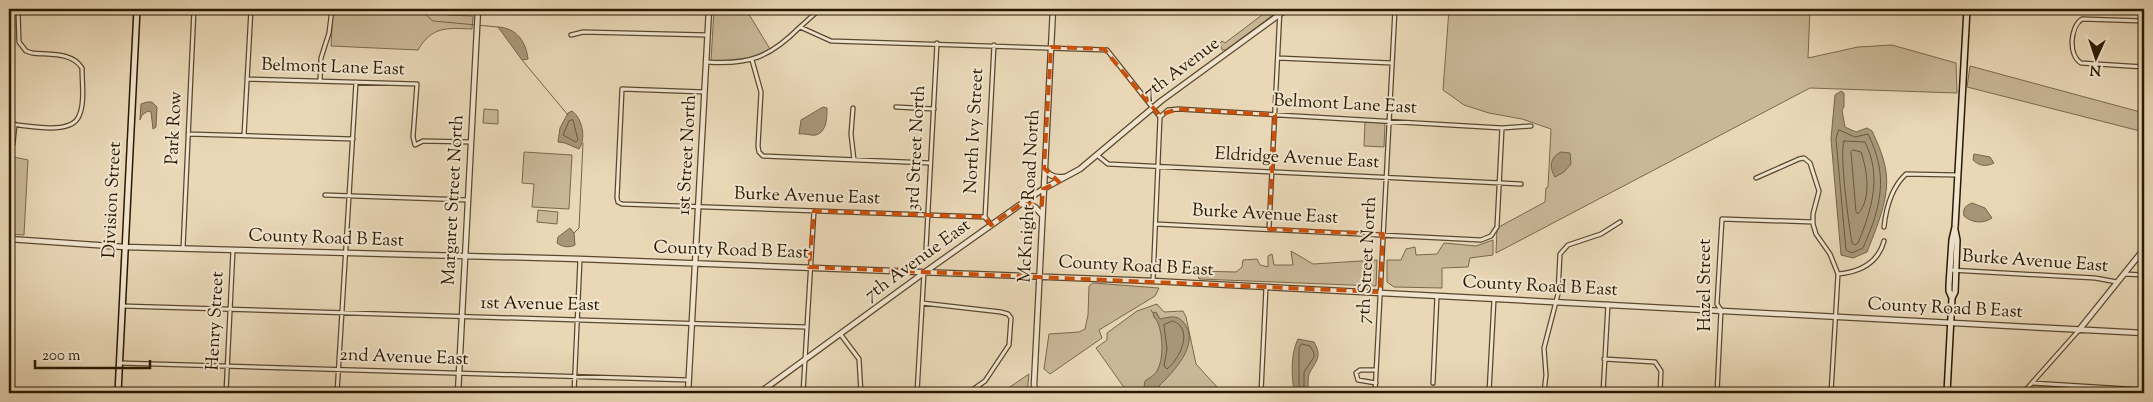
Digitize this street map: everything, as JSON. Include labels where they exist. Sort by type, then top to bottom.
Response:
[{"type":"main road","name":"Division Street","points":[[118,393],[136,9]]},
{"type":"main road","points":[[1947,393],[1952,298],[1955,292],[1952,240],[1955,227],[1967,9]]},
{"type":"street","points":[[9,124],[60,128],[70,126],[79,116],[82,86],[82,68],[78,60],[72,57],[26,51],[19,42],[18,9]]},
{"type":"street","name":"Park Row","points":[[183,249],[194,9]]},
{"type":"street","points":[[244,136],[250,9]]},
{"type":"street","points":[[320,81],[321,58],[329,33],[332,9]]},
{"type":"street","name":"Margaret Street North","points":[[458,393],[478,9]]},
{"type":"street","name":"1st Street North","points":[[688,393],[709,9]]},
{"type":"street","points":[[707,62],[729,63],[752,60],[775,50],[820,9]]},
{"type":"street","name":"McKnight Road North","points":[[1032,393],[1034,385],[1053,9]]},
{"type":"street","name":"7th Avenue","points":[[1097,155],[1152,108],[1280,11],[1287,9]]},
{"type":"street","name":"7th Street North","points":[[1375,393],[1395,9]]},
{"type":"street","points":[[1269,229],[1280,11]]},
{"type":"street","points":[[2144,21],[2087,18],[2079,21],[2075,26],[2073,53],[2078,61],[2084,63],[2144,67]]},
{"type":"street","points":[[800,27],[813,35],[831,41],[1107,50],[1160,117],[1153,281]]},
{"type":"street","points":[[571,35],[583,32],[708,35]]},
{"type":"street","name":"3rd Street North","points":[[928,254],[926,249],[927,214],[937,43]]},
{"type":"street","name":"North Ivy Street","points":[[985,217],[994,46]]},
{"type":"street","points":[[1278,58],[1392,63]]},
{"type":"street","points":[[752,60],[761,92],[758,146],[760,154],[769,157],[930,163]]},
{"type":"street","name":"Belmont Lane East","points":[[247,79],[417,84],[414,136],[416,145],[423,141],[470,142]]},
{"type":"street","points":[[337,393],[356,82]]},
{"type":"street","name":"Burke Avenue East","points":[[705,92],[622,89],[618,202],[622,204],[985,217]]},
{"type":"street","points":[[896,107],[934,109]]},
{"type":"street","points":[[852,108],[851,134],[854,160]]},
{"type":"street","name":"Belmont Lane East","points":[[1160,117],[1168,110],[1178,109],[1502,128],[1531,126]]},
{"type":"street","points":[[13,144],[15,124]]},
{"type":"street","points":[[1500,183],[1502,128]]},
{"type":"street","points":[[188,134],[353,139]]},
{"type":"street","name":"Eldridge Avenue East","points":[[1097,155],[1108,164],[1521,184]]},
{"type":"street","name":"7th Avenue East","points":[[759,393],[924,272],[1043,189],[1067,177],[1097,155]]},
{"type":"street","points":[[1756,178],[1799,159],[1808,160],[1819,191],[1813,214],[1813,222],[1816,234],[1830,254],[1838,274],[1831,393]]},
{"type":"street","points":[[1044,168],[1046,172],[1056,178],[1067,177]]},
{"type":"street","points":[[1884,227],[1893,193],[1900,180],[1906,174],[1957,175]]},
{"type":"street","name":"Burke Avenue East","points":[[1156,224],[1481,240],[1491,236],[1497,227],[1500,183]]},
{"type":"street","points":[[325,195],[468,200]]},
{"type":"street","points":[[1021,204],[1035,207],[1042,215]]},
{"type":"street","points":[[803,393],[814,211]]},
{"type":"street","points":[[985,217],[991,225]]},
{"type":"street","name":"Hazel Street","points":[[1717,393],[1721,310],[1717,304],[1722,220],[1726,218],[1813,222]]},
{"type":"street","points":[[1544,393],[1546,375],[1545,340],[1557,302],[1562,250],[1568,245],[1600,234],[1620,222]]},
{"type":"street","name":"County Road B East","points":[[9,239],[125,247],[580,259],[1153,281],[2144,333]]},
{"type":"street","points":[[1838,274],[1857,271],[1868,266],[1877,256],[1884,241]]},
{"type":"street","points":[[2023,393],[2079,330],[2144,249]]},
{"type":"street","name":"Henry Street","points":[[226,393],[233,250]]},
{"type":"street","points":[[574,393],[580,259]]},
{"type":"street","name":"Burke Avenue East","points":[[1953,270],[2095,278],[2117,282]]},
{"type":"street","points":[[918,393],[924,272]]},
{"type":"street","name":"Burke Avenue East","points":[[2124,274],[2144,275]]},
{"type":"street","points":[[1261,393],[1266,286]]},
{"type":"street","points":[[1433,384],[1437,296]]},
{"type":"street","points":[[1489,393],[1494,299]]},
{"type":"street","points":[[922,304],[1001,312],[1008,314],[1011,318],[1009,345],[985,381],[968,393]]},
{"type":"street","points":[[1603,393],[1608,304]]},
{"type":"street","name":"1st Avenue East","points":[[122,306],[806,327]]},
{"type":"street","points":[[840,335],[859,359],[861,393]]},
{"type":"street","points":[[1604,359],[1655,362],[1661,371],[1660,393]]},
{"type":"street","name":"2nd Avenue East","points":[[120,363],[688,380]]},
{"type":"street","points":[[1376,370],[1360,370],[1356,373],[1358,380],[1361,382],[1376,382]]},
{"type":"street","points":[[2033,383],[2144,390]]},
{"type":"street","name":"McKnight Road North","points":[[1034,385],[1036,393]]},
{"type":"street","points":[[2062,385],[2062,393]]},
{"type":"highlighted area","points":[[1051,47],[1104,49],[1159,115],[1178,109],[1275,115],[1269,229],[1383,234],[1380,292],[809,267],[814,211],[985,217],[991,225],[1021,204],[1042,205],[1043,189],[1059,182],[1044,168]]},
{"type":"shaded area","points":[[333,9],[446,9],[447,15],[473,16],[472,29],[455,28],[441,30],[429,36],[418,50],[331,46]]},
{"type":"shaded area","points":[[714,9],[741,9],[750,16],[770,49],[742,60],[711,61]]},
{"type":"shaded area","points":[[1265,9],[1276,9],[1276,13],[1226,50],[1222,50],[1220,43],[1222,41],[1225,43],[1262,15],[1260,12]]},
{"type":"shaded area","points":[[1449,9],[1810,9],[1808,58],[1858,47],[1892,45],[1956,63],[1957,93],[1810,88],[1496,253],[1497,228],[1545,202],[1546,188],[1548,187],[1551,129],[1522,119],[1489,113],[1464,105],[1443,90]]},
{"type":"shaded area","points":[[1970,66],[2144,113],[2144,132],[1967,87]]},
{"type":"shaded area","points":[[484,109],[498,110],[498,124],[483,123]]},
{"type":"shaded area","points":[[1365,122],[1385,123],[1384,147],[1364,146]]},
{"type":"shaded area","points":[[524,152],[572,155],[569,209],[532,207],[534,184],[522,183]]},
{"type":"shaded area","points":[[9,156],[28,160],[24,235],[9,234]]},
{"type":"shaded area","points":[[538,210],[558,212],[557,224],[537,222]]},
{"type":"shaded area","points":[[1493,240],[1493,255],[1470,258],[1468,267],[1442,268],[1442,288],[1394,287],[1387,282],[1387,260],[1401,260],[1406,249],[1415,247],[1416,255],[1437,254],[1444,243],[1476,246]]},
{"type":"shaded area","points":[[1291,251],[1313,264],[1377,260],[1376,286],[1199,279],[1197,271],[1236,272],[1242,267],[1243,260],[1257,259],[1260,265],[1268,267],[1268,256],[1272,254],[1274,265],[1293,265]]},
{"type":"shaded area","points":[[1093,283],[1159,288],[1155,296],[1099,330],[1102,338],[1050,374],[1044,369],[1049,334],[1079,332],[1085,329],[1088,315],[1089,286]]},
{"type":"shaded area","points":[[1157,304],[1164,312],[1183,311],[1196,364],[1217,387],[1218,393],[1128,393],[1096,348],[1107,340],[1107,333],[1137,311]]},
{"type":"shaded area","points":[[1029,374],[1027,393],[1001,393]]},
{"type":"water","points":[[498,27],[510,30],[519,37],[523,42],[528,59],[522,60]]},
{"type":"water","points":[[1841,91],[1844,93],[1844,107],[1842,110],[1845,127],[1856,132],[1867,128],[1872,131],[1884,161],[1887,182],[1881,213],[1867,252],[1853,258],[1841,255],[1831,139],[1835,95]]},
{"type":"water","points":[[152,102],[157,107],[156,127],[153,129],[151,112],[148,111],[142,115],[140,120],[141,104]]},
{"type":"water","points":[[823,107],[827,108],[827,112],[826,124],[822,131],[816,135],[799,134],[801,120]]},
{"type":"water","points":[[572,111],[579,119],[582,129],[583,135],[579,149],[558,142],[560,128],[568,113]]},
{"type":"water","points":[[1561,152],[1570,153],[1571,164],[1564,172],[1555,177],[1551,166],[1553,159]]},
{"type":"water","points":[[1974,154],[1990,157],[1994,163],[1980,165],[1973,160]]},
{"type":"water","points":[[1972,203],[1985,208],[1992,218],[1978,222],[1964,216],[1965,208]]},
{"type":"water","points":[[570,228],[574,233],[575,245],[566,247],[557,243],[558,237]]},
{"type":"water","points":[[1156,312],[1160,319],[1179,318],[1188,331],[1189,340],[1178,365],[1159,386],[1159,393],[1143,393],[1145,381],[1156,372],[1161,360],[1161,334],[1158,323],[1153,315]]},
{"type":"water","points":[[1298,339],[1314,342],[1318,351],[1316,361],[1309,374],[1307,393],[1294,393],[1293,359]]},
{"type":"waterway","points":[[419,9],[433,21],[498,27]]},
{"type":"waterway","points":[[522,60],[568,115]]},
{"type":"waterway","points":[[574,233],[579,228],[583,143]]}]
